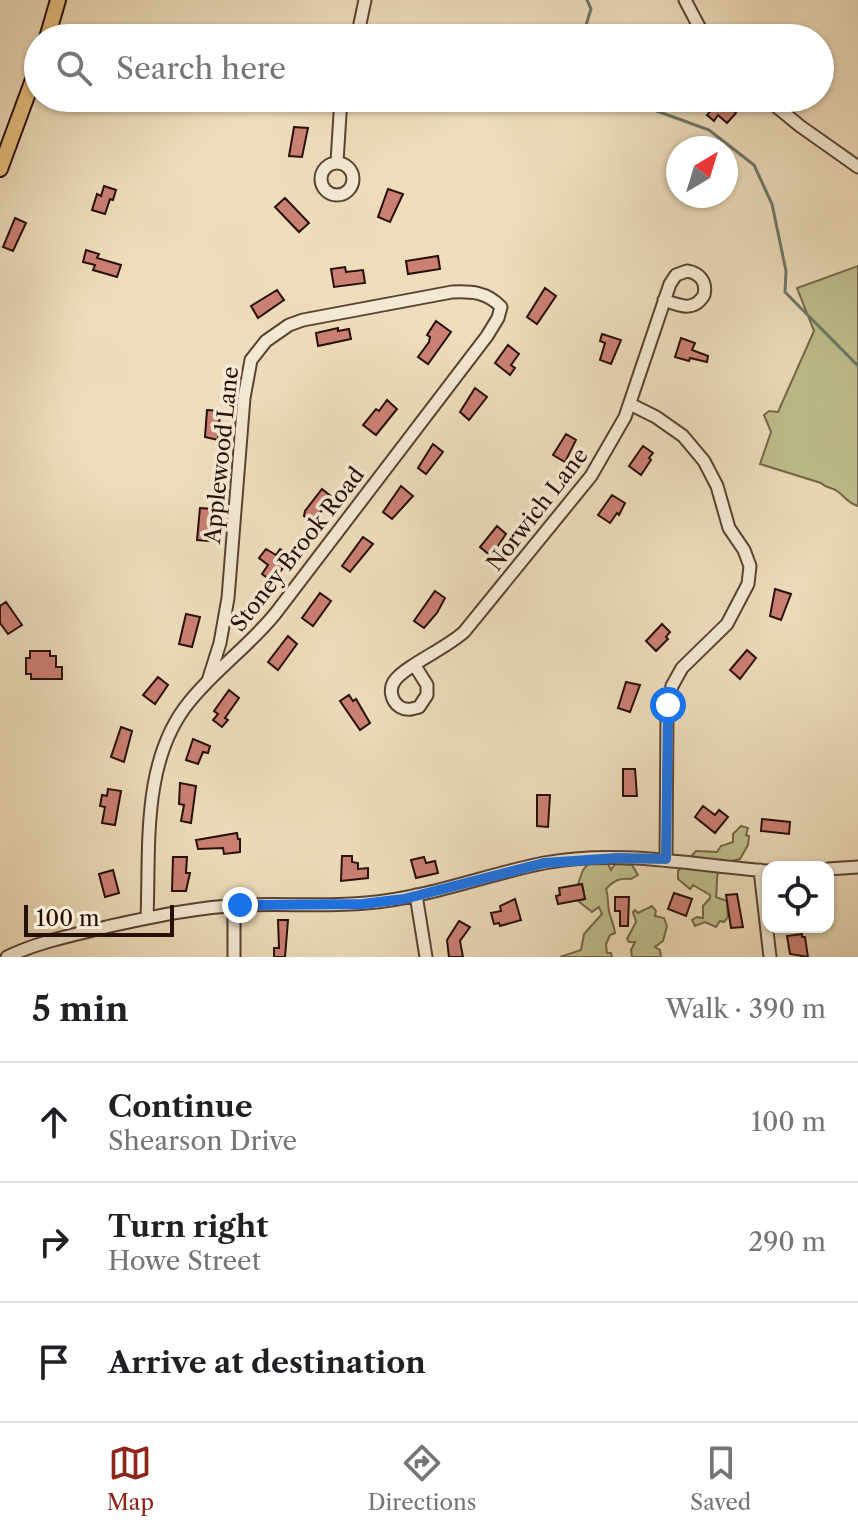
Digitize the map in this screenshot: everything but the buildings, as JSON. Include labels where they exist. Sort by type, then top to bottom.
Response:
[{"type":"main road","points":[[51,24],[58,0]]},
{"type":"main road","points":[[0,169],[24,104]]},
{"type":"street","points":[[360,24],[365,0]]},
{"type":"street","points":[[685,0],[698,24]]},
{"type":"street","points":[[337,162],[340,112]]},
{"type":"street","points":[[783,112],[858,167]]},
{"type":"street","name":"Applewood Lane","points":[[208,681],[220,643],[228,598],[247,372],[257,350],[277,332],[303,320],[452,292],[478,293],[491,297],[501,307]]},
{"type":"street","name":"Norwich Lane","points":[[415,666],[464,632],[573,501],[605,453],[630,404],[664,300]]},
{"type":"street","name":"Stoney Brook Road","points":[[147,918],[152,806],[159,761],[179,715],[208,681],[250,644],[275,614],[487,336],[501,307]]},
{"type":"street","points":[[630,404],[670,426],[699,453],[711,472],[729,528],[744,550],[750,566],[748,584],[727,624],[682,668],[672,686],[667,716],[666,859]]},
{"type":"street","points":[[7,957],[23,949],[75,934],[147,918],[234,906],[362,904],[416,895],[544,863],[617,858],[666,859],[762,871]]},
{"type":"street","points":[[834,869],[858,867]]},
{"type":"street","points":[[416,895],[426,957]]},
{"type":"street","points":[[234,906],[234,957]]},
{"type":"street","points":[[768,933],[770,957]]},
{"type":"green space","points":[[858,266],[858,506],[821,483],[760,464],[771,432],[764,415],[769,411],[778,412],[814,331],[797,288]]},
{"type":"green space","points":[[741,826],[748,828],[748,845],[740,859],[720,868],[717,878],[716,897],[727,901],[728,917],[716,927],[705,922],[695,926],[692,920],[703,918],[703,906],[710,895],[693,885],[690,889],[678,879],[678,871],[696,851],[717,852],[721,846],[733,842],[733,834]]},
{"type":"green space","points":[[594,857],[607,862],[611,870],[615,864],[632,865],[638,875],[617,880],[606,889],[615,933],[610,935],[606,944],[607,953],[611,953],[612,957],[560,957],[581,950],[584,934],[602,914],[599,907],[592,912],[578,901],[585,899],[582,884],[578,884],[583,870]]},
{"type":"green space","points":[[652,906],[655,916],[664,918],[667,926],[663,941],[655,947],[660,950],[661,957],[632,957],[635,942],[627,939],[636,922],[633,912],[638,913]]},
{"type":"waterway","points":[[586,24],[591,9],[587,0]]},
{"type":"waterway","points":[[660,112],[709,130],[754,165],[772,204],[786,271],[785,292],[858,366]]},
{"type":"route","points":[[240,905],[362,904],[404,899],[544,863],[617,858],[666,859],[668,705]]}]
